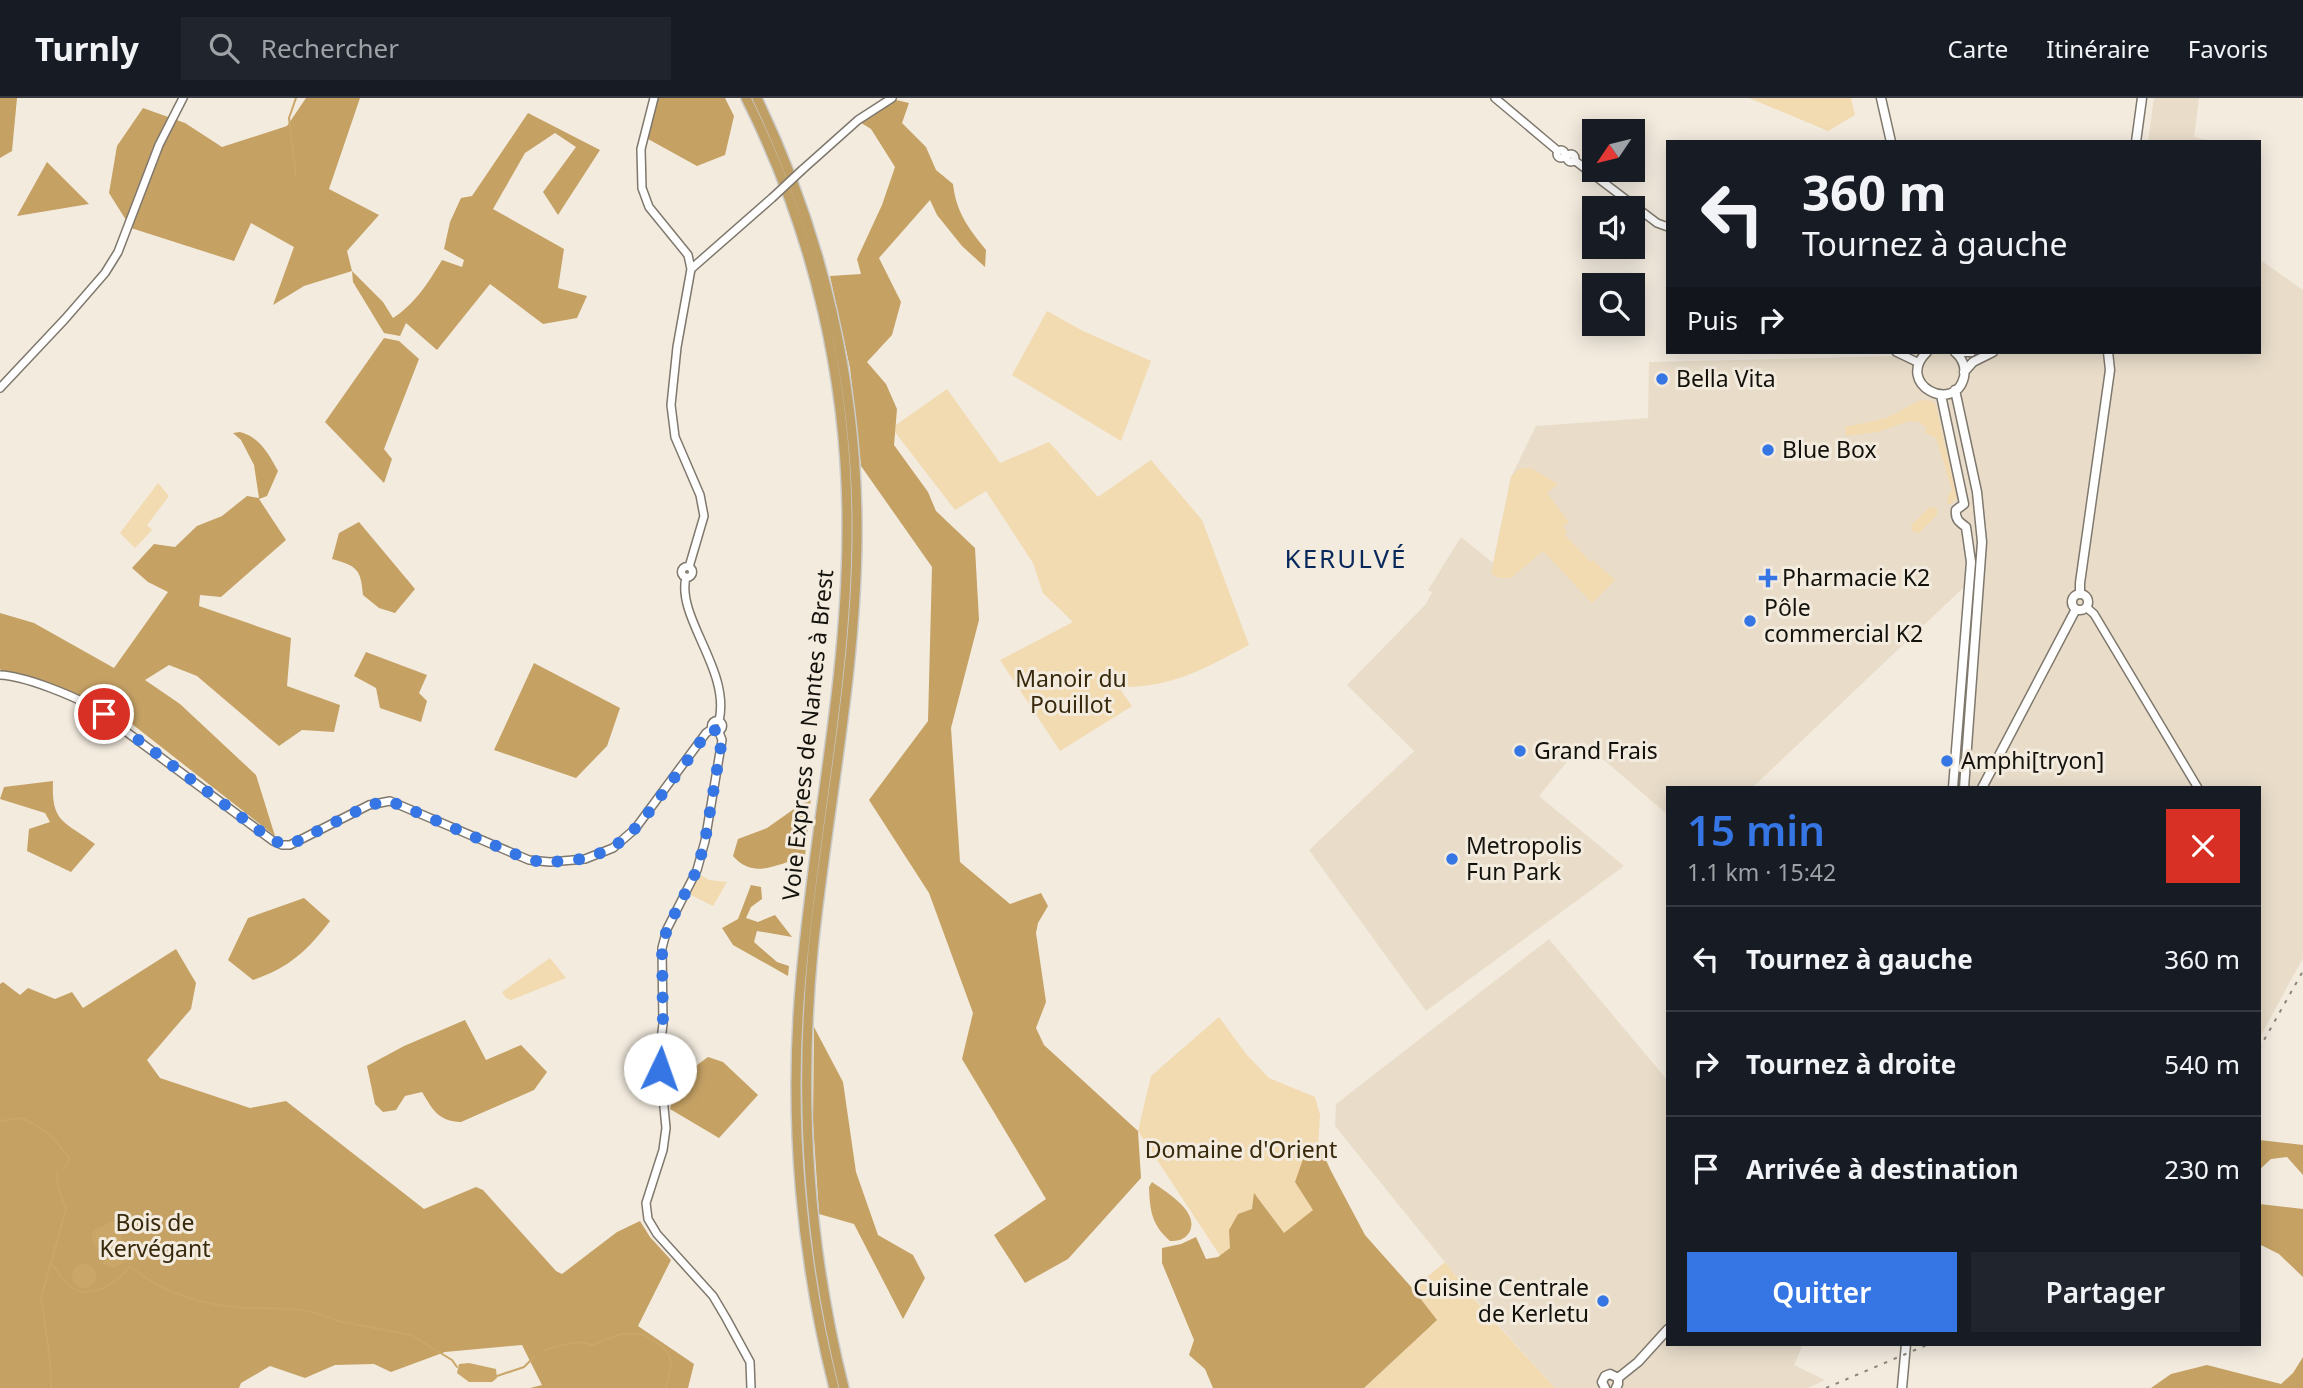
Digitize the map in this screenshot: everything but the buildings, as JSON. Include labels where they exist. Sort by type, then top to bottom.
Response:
[{"type":"highway","name":"Voie Express de Nantes à Brest","points":[[746,98],[781,177],[815,277],[835,368],[846,466],[846,569],[839,667],[806,925],[797,1069],[799,1164],[807,1248],[834,1388]]},
{"type":"highway","name":"Voie Express de Nantes à Brest","points":[[757,98],[797,190],[824,276],[844,369],[855,466],[855,602],[813,953],[806,1069],[814,1222],[830,1326],[844,1388]]},
{"type":"main road","points":[[1881,98],[1891,140]]},
{"type":"main road","points":[[2136,140],[2142,98]]},
{"type":"main road","points":[[1926,354],[1919,363],[1917,374],[1923,387],[1941,395],[1955,390],[1962,383],[1962,361],[1957,354]]},
{"type":"main road","points":[[1964,372],[1973,362],[1989,354]]},
{"type":"main road","points":[[1983,786],[2076,609],[2073,600],[2080,594],[2110,370],[2108,354]]},
{"type":"main road","points":[[1955,390],[1979,508],[1982,571],[1964,786]]},
{"type":"main road","points":[[1941,395],[1964,504]]},
{"type":"main road","points":[[1953,786],[1971,578],[1968,536],[1966,527],[1959,522],[1956,510],[1971,503],[1979,508]]},
{"type":"main road","points":[[2076,609],[2086,607],[2088,600],[2080,594]]},
{"type":"main road","points":[[1616,1388],[1618,1378],[1638,1362],[1666,1331]]},
{"type":"main road","points":[[1902,1388],[1906,1346]]},
{"type":"main road","points":[[1605,1388],[1602,1382],[1605,1376],[1610,1374],[1618,1378]]},
{"type":"street","points":[[0,388],[65,319],[105,272],[118,252],[159,145],[183,98]]},
{"type":"street","points":[[654,98],[641,149],[642,188],[649,207],[688,256],[691,269],[677,347],[671,405],[675,437],[700,495],[704,516],[689,567],[693,574],[686,578],[684,595],[712,663],[719,692],[719,721],[713,723],[722,740],[705,841],[697,870],[667,929],[662,948],[663,1024],[659,1055],[666,1128],[663,1150],[646,1203],[648,1219],[657,1234],[712,1296],[726,1318],[750,1362],[751,1388]]},
{"type":"street","points":[[691,269],[840,134],[892,98]]},
{"type":"street","points":[[1495,98],[1566,156],[1657,223],[1666,226]]},
{"type":"street","points":[[1900,354],[1919,363]]},
{"type":"street","points":[[2086,607],[2094,614],[2197,786]]},
{"type":"street","points":[[0,676],[14,677],[78,699],[93,707],[282,845],[297,842],[369,805],[390,801],[529,860],[550,862],[585,859],[613,848],[630,834],[706,733],[715,731]]},
{"type":"shaded area","points":[[2154,98],[2199,98],[2194,137],[2207,140],[2148,140]]},
{"type":"shaded area","points":[[2261,260],[2303,290],[2303,958],[2261,1035],[2261,786],[1961,786],[1981,571],[1754,786],[1666,786],[1666,813],[1583,742],[1539,796],[1624,866],[1426,1011],[1309,850],[1414,751],[1347,685],[1426,604],[1432,592],[1428,590],[1461,537],[1493,563],[1511,477],[1536,426],[1648,418],[1649,362],[1903,356],[2261,354]]},
{"type":"shaded area","points":[[1549,939],[1666,1079],[1666,1346],[1802,1346],[1794,1365],[1825,1380],[1808,1388],[1555,1388],[1473,1297],[1335,1126],[1336,1104]]},
{"type":"shaded area","points":[[1152,1182],[1186,1210],[1191,1225],[1189,1233],[1183,1239],[1170,1241],[1155,1223],[1149,1195]]},
{"type":"shaded area","points":[[112,1221],[120,1229],[121,1241],[129,1243],[133,1252],[130,1260],[113,1268],[104,1265],[100,1256],[102,1249],[96,1247],[91,1237],[94,1230]]},
{"type":"shaded area","points":[[84,1264],[92,1268],[96,1276],[92,1284],[84,1288],[76,1284],[72,1276],[76,1268]]},
{"type":"shaded area","points":[[469,1363],[496,1369],[497,1378],[492,1382],[469,1382],[457,1373],[459,1364]]},
{"type":"green space","points":[[0,98],[17,98],[12,151],[0,158]]},
{"type":"green space","points":[[306,98],[360,98],[329,189],[379,215],[347,251],[352,271],[304,286],[273,305],[294,247],[251,223],[234,261],[131,228],[109,193],[117,146],[143,108],[185,123],[222,147],[287,126]]},
{"type":"green space","points":[[658,98],[725,98],[734,116],[725,155],[697,166],[648,139]]},
{"type":"green space","points":[[1749,98],[1851,98],[1855,115],[1828,131]]},
{"type":"green space","points":[[892,99],[909,103],[902,123],[926,147],[936,170],[953,184],[964,220],[986,250],[985,267],[962,246],[937,215],[930,200],[879,258],[901,302],[892,335],[867,362],[886,384],[897,409],[894,445],[928,492],[936,511],[975,548],[979,620],[951,728],[960,862],[1010,904],[1041,893],[1048,906],[1038,923],[1036,933],[1046,1002],[1036,1028],[1044,1045],[1138,1131],[1141,1178],[1068,1259],[1025,1283],[994,1235],[1046,1199],[962,1059],[973,1013],[929,893],[869,800],[928,721],[932,567],[861,466],[850,368],[830,276],[861,274],[857,259],[882,205],[895,167],[871,129],[858,121]]},
{"type":"green space","points":[[528,113],[600,150],[558,215],[543,192],[576,147],[555,133],[525,153],[493,209],[564,249],[558,288],[587,296],[577,318],[543,324],[490,284],[437,350],[406,323],[400,336],[384,333],[353,282],[352,271],[383,302],[393,318],[415,299],[442,260],[462,267],[464,260],[444,249],[450,222],[461,198],[472,196]]},
{"type":"green space","points":[[47,162],[89,204],[17,216]]},
{"type":"green space","points":[[1047,311],[1083,331],[1151,361],[1121,441],[1012,375]]},
{"type":"green space","points":[[384,338],[399,341],[419,359],[384,449],[392,459],[384,483],[325,422]]},
{"type":"green space","name":"Manoir du Pouillot","points":[[947,389],[1000,463],[1049,442],[1098,497],[1151,460],[1202,520],[1249,645],[1175,680],[1125,687],[1121,691],[1132,706],[1060,751],[1000,660],[1073,622],[1043,593],[1033,563],[986,491],[955,510],[895,432],[896,425]]},
{"type":"green space","points":[[1920,400],[1933,401],[1936,405],[1957,498],[1951,504],[1947,504],[1952,490],[1936,438],[1924,432],[1927,429],[1920,422],[1909,421],[1878,432],[1846,436],[1845,427],[1887,418]]},
{"type":"green space","points":[[240,432],[258,442],[278,471],[267,496],[259,499],[286,540],[221,597],[200,595],[199,606],[291,638],[287,686],[340,705],[334,732],[302,730],[279,746],[197,676],[169,665],[145,680],[180,704],[256,775],[275,836],[109,706],[77,699],[8,676],[0,669],[0,613],[34,623],[114,668],[168,592],[148,582],[132,568],[154,544],[175,547],[197,526],[222,516],[247,496],[259,498],[254,465],[241,440],[233,433]]},
{"type":"green space","points":[[1531,468],[1558,484],[1547,493],[1569,522],[1563,527],[1567,532],[1565,535],[1591,562],[1593,560],[1615,580],[1592,603],[1543,551],[1511,578],[1500,578],[1491,574],[1511,477],[1517,470]]},
{"type":"green space","points":[[158,483],[169,496],[147,525],[152,530],[135,548],[120,533]]},
{"type":"green space","points":[[1930,507],[1937,508],[1937,515],[1919,533],[1913,532],[1911,525]]},
{"type":"green space","points":[[359,522],[415,589],[395,613],[379,608],[363,595],[361,579],[356,570],[332,559],[339,533]]},
{"type":"green space","points":[[366,652],[427,675],[419,693],[427,701],[421,722],[380,708],[376,688],[354,676]]},
{"type":"green space","points":[[534,663],[620,708],[607,746],[576,778],[494,750]]},
{"type":"green space","points":[[53,781],[57,813],[68,825],[95,844],[71,872],[27,851],[29,829],[50,822],[45,813],[0,799],[4,787]]},
{"type":"green space","points":[[811,797],[805,856],[758,869],[741,863],[733,856],[738,839],[767,828]]},
{"type":"green space","points":[[699,874],[709,880],[727,882],[713,906],[689,894]]},
{"type":"green space","points":[[751,885],[761,887],[762,899],[751,907],[746,918],[758,922],[775,915],[792,937],[757,931],[754,942],[777,962],[789,966],[788,976],[733,945],[722,928],[738,919]]},
{"type":"green space","points":[[304,898],[330,921],[297,957],[277,970],[253,980],[228,960],[248,918]]},
{"type":"green space","name":"Bois de Kervégant","points":[[176,949],[196,983],[191,1009],[147,1060],[160,1078],[250,1108],[286,1101],[424,1209],[476,1187],[483,1190],[556,1271],[562,1274],[617,1232],[640,1221],[650,1237],[671,1260],[638,1326],[694,1364],[688,1388],[530,1388],[542,1385],[522,1345],[445,1352],[391,1372],[374,1364],[335,1365],[305,1378],[270,1366],[241,1383],[239,1388],[0,1388],[0,984],[3,982],[20,995],[28,988],[55,999],[72,992],[83,1008]]},
{"type":"green space","points":[[550,958],[566,978],[511,1000],[506,998],[502,992]]},
{"type":"green space","name":"Domaine d'Orient","points":[[1219,1017],[1246,1054],[1269,1078],[1315,1097],[1320,1115],[1318,1149],[1347,1211],[1242,1289],[1138,1131],[1151,1076]]},
{"type":"green space","points":[[465,1020],[486,1060],[521,1045],[547,1072],[534,1090],[461,1122],[441,1117],[422,1092],[405,1096],[396,1110],[383,1112],[375,1104],[367,1066],[404,1046]]},
{"type":"green space","points":[[814,1027],[843,1082],[856,1172],[878,1235],[913,1255],[925,1278],[903,1319],[854,1224],[819,1214],[813,1123]]},
{"type":"green space","points":[[708,1057],[723,1062],[758,1095],[719,1138],[670,1109],[677,1080]]},
{"type":"green space","points":[[2261,1140],[2303,1145],[2303,1175],[2287,1157],[2271,1159],[2261,1168]]},
{"type":"green space","points":[[1309,1142],[1321,1149],[1365,1235],[1437,1320],[1364,1388],[1213,1388],[1205,1369],[1189,1355],[1194,1340],[1162,1263],[1162,1248],[1196,1237],[1206,1259],[1218,1257],[1230,1248],[1229,1230],[1238,1214],[1252,1209],[1254,1193],[1284,1233],[1313,1210],[1295,1182]]},
{"type":"green space","points":[[2261,1204],[2303,1209],[2303,1277],[2279,1254],[2261,1245]]},
{"type":"green space","points":[[1445,1262],[1473,1298],[1555,1388],[1364,1388],[1436,1320],[1413,1289]]},
{"type":"green space","points":[[2303,1357],[2303,1388],[2151,1388],[2171,1374],[2207,1365],[2281,1384],[2293,1373]]},
{"type":"waterway","points":[[296,98],[289,118],[296,177]]},
{"type":"waterway","points":[[0,1121],[22,1118],[50,1135],[69,1157],[68,1163],[62,1169]]},
{"type":"waterway","points":[[51,1388],[50,1359],[41,1298],[66,1209],[58,1187],[57,1173]]},
{"type":"waterway","points":[[51,1264],[67,1284],[86,1292],[111,1284],[130,1266],[155,1284],[199,1301],[231,1307],[303,1311],[337,1321],[411,1335],[452,1360],[457,1367]]},
{"type":"waterway","points":[[544,1350],[582,1342],[592,1345],[621,1334],[642,1334],[662,1346],[669,1355],[671,1365],[666,1388]]},
{"type":"waterway","points":[[497,1376],[524,1367],[535,1356]]},
{"type":"railway","points":[[2261,1045],[2303,971]]},
{"type":"railway","points":[[1826,1388],[1924,1346]]},
{"type":"place","name":"Bella Vita","points":[[1662,379]]},
{"type":"place","name":"Blue Box","points":[[1768,450]]},
{"type":"place","name":"Pharmacie K2","points":[[1768,578]]},
{"type":"place","name":"Pôle commercial K2","points":[[1750,621]]},
{"type":"place","name":"Grand Frais","points":[[1520,751]]},
{"type":"place","name":"Amphi[tryon]","points":[[1947,761]]},
{"type":"place","name":"Metropolis Fun Park","points":[[1452,859]]},
{"type":"place","name":"Cuisine Centrale de Kerletu","points":[[1603,1301]]},
{"type":"district","name":"KERULVÉ","points":[[1346,559]]},
{"type":"route","points":[[104,714],[273,841],[282,845],[297,842],[369,805],[390,801],[461,833],[539,862],[585,859],[613,848],[635,829],[706,733],[712,729],[719,732],[722,740],[705,841],[697,870],[667,929],[662,948],[663,1024],[660,1069]]}]
